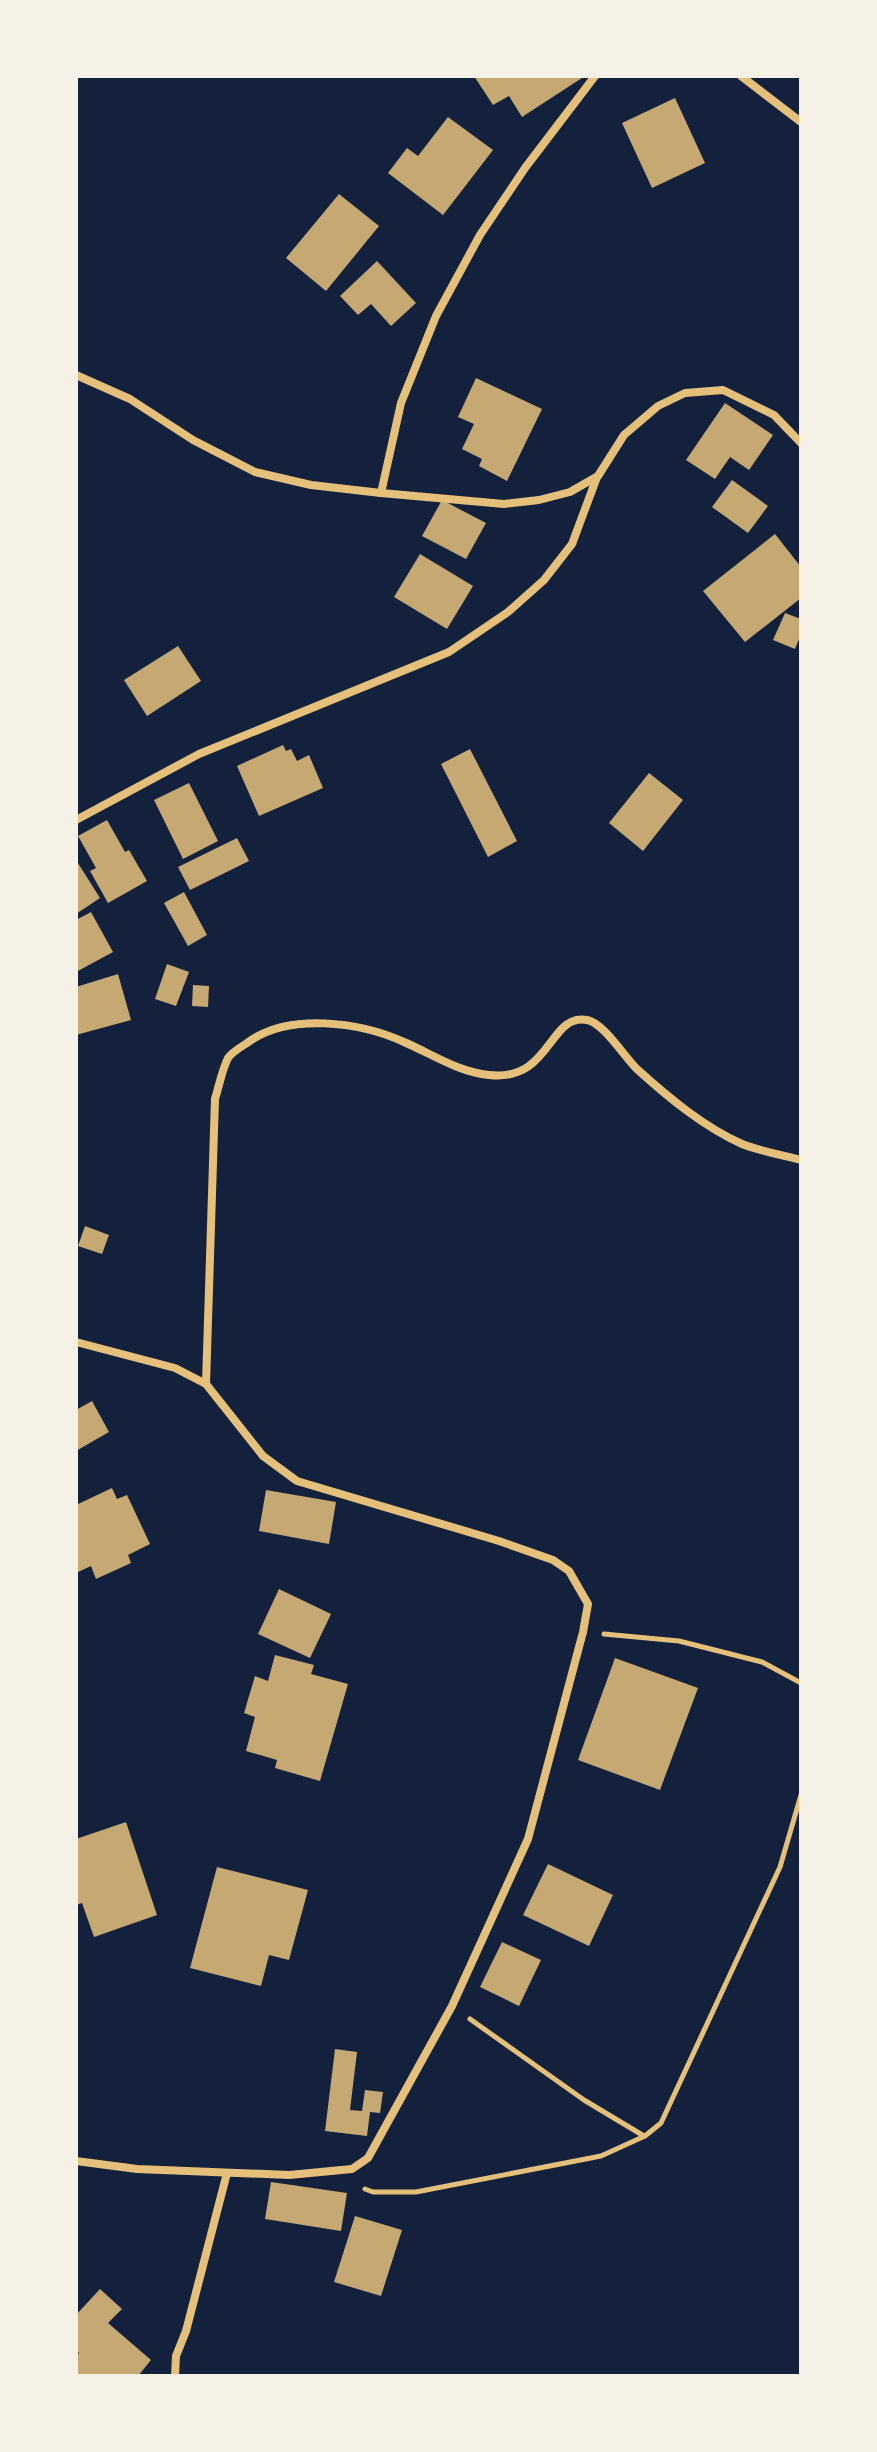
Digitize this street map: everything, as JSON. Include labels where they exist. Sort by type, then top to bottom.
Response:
[{"type":"street","points":[[381,493],[401,403],[436,316],[480,235],[525,168],[595,76]]},
{"type":"street","points":[[741,76],[801,122]]},
{"type":"street","points":[[76,375],[130,399],[193,440],[255,472],[311,485],[504,504],[570,492],[598,476]]},
{"type":"street","points":[[76,820],[199,754],[449,652],[508,612],[544,580],[572,544],[598,476],[624,435],[658,406],[685,393],[723,390],[774,415],[801,443]]},
{"type":"street","points":[[206,1384],[215,1099],[229,1056],[257,1036],[303,1023],[350,1025],[402,1040],[462,1069],[488,1075],[516,1075],[540,1058],[561,1028],[577,1020],[588,1020],[598,1025],[636,1068],[682,1108],[742,1144],[801,1160]]},
{"type":"street","points":[[76,1342],[175,1368],[206,1384],[263,1456],[297,1481],[553,1560],[569,1571],[588,1604],[528,1839],[452,2006],[368,2158],[352,2169],[329,2173],[137,2169],[76,2161]]},
{"type":"street","points":[[175,2376],[176,2356],[186,2331],[227,2173]]},
{"type":"path","points":[[583,1632],[679,1641],[762,1662],[801,1683]]},
{"type":"path","points":[[329,2173],[373,2192],[416,2192],[601,2156],[645,2136],[661,2123],[780,1867],[801,1795]]},
{"type":"path","points":[[452,2006],[584,2100],[645,2136]]},
{"type":"building","points":[[474,76],[585,76],[522,117],[509,96],[493,105]]},
{"type":"building","points":[[675,98],[705,163],[652,188],[622,123]]},
{"type":"building","points":[[448,117],[493,150],[443,215],[388,173],[407,148],[418,156]]},
{"type":"building","points":[[339,194],[379,226],[326,291],[286,258]]},
{"type":"building","points":[[377,261],[416,303],[391,326],[371,304],[358,315],[340,296]]},
{"type":"building","points":[[476,378],[542,409],[507,481],[479,466],[482,459],[462,449],[474,424],[458,417]]},
{"type":"building","points":[[725,403],[773,435],[749,470],[730,457],[715,479],[686,460]]},
{"type":"building","points":[[732,480],[768,506],[748,533],[712,507]]},
{"type":"building","points":[[442,500],[486,523],[466,559],[422,536]]},
{"type":"building","points":[[775,534],[801,567],[801,598],[745,642],[703,591]]},
{"type":"building","points":[[420,554],[473,586],[447,629],[394,597]]},
{"type":"building","points":[[785,613],[801,619],[801,634],[795,649],[773,640]]},
{"type":"building","points":[[178,646],[201,681],[147,716],[124,680]]},
{"type":"building","points":[[283,745],[286,751],[291,749],[297,761],[309,755],[323,788],[259,816],[237,766]]},
{"type":"building","points":[[470,749],[517,841],[488,857],[441,764]]},
{"type":"building","points":[[649,773],[683,800],[643,851],[609,823]]},
{"type":"building","points":[[189,783],[218,841],[183,859],[154,800]]},
{"type":"building","points":[[107,820],[125,852],[129,850],[147,881],[108,903],[90,871],[96,868],[78,836]]},
{"type":"building","points":[[237,838],[249,861],[190,890],[178,867]]},
{"type":"building","points":[[76,860],[100,898],[76,914]]},
{"type":"building","points":[[184,892],[207,935],[188,946],[164,903]]},
{"type":"building","points":[[91,912],[113,952],[76,972],[76,920]]},
{"type":"building","points":[[167,964],[189,972],[176,1006],[155,999]]},
{"type":"building","points":[[118,974],[131,1020],[76,1035],[76,987]]},
{"type":"building","points":[[193,985],[209,986],[208,1007],[192,1006]]},
{"type":"building","points":[[85,1226],[109,1235],[102,1254],[78,1246]]},
{"type":"building","points":[[92,1401],[109,1432],[76,1451],[76,1410]]},
{"type":"building","points":[[112,1488],[117,1499],[127,1495],[150,1544],[128,1555],[131,1563],[96,1579],[91,1566],[76,1573],[76,1505]]},
{"type":"building","points":[[266,1490],[336,1502],[329,1544],[259,1531]]},
{"type":"building","points":[[279,1589],[331,1614],[310,1658],[258,1634]]},
{"type":"building","points":[[275,1655],[314,1665],[311,1674],[348,1684],[320,1781],[275,1768],[277,1760],[246,1751],[255,1717],[244,1713],[255,1676],[268,1681]]},
{"type":"building","points":[[615,1658],[698,1688],[660,1790],[578,1760]]},
{"type":"building","points":[[126,1822],[157,1915],[94,1937],[82,1903],[76,1905],[76,1839]]},
{"type":"building","points":[[548,1864],[613,1895],[589,1946],[523,1915]]},
{"type":"building","points":[[217,1867],[308,1890],[289,1960],[269,1955],[261,1986],[190,1968]]},
{"type":"building","points":[[502,1942],[541,1960],[519,2006],[480,1987]]},
{"type":"building","points":[[335,2049],[357,2052],[350,2110],[362,2111],[365,2090],[383,2092],[380,2113],[370,2112],[367,2136],[325,2131]]},
{"type":"building","points":[[271,2182],[347,2193],[341,2231],[265,2219]]},
{"type":"building","points":[[355,2216],[402,2230],[381,2296],[334,2282]]},
{"type":"building","points":[[100,2289],[122,2309],[108,2323],[151,2360],[138,2376],[76,2376],[76,2357],[79,2353],[76,2349],[76,2315]]}]
